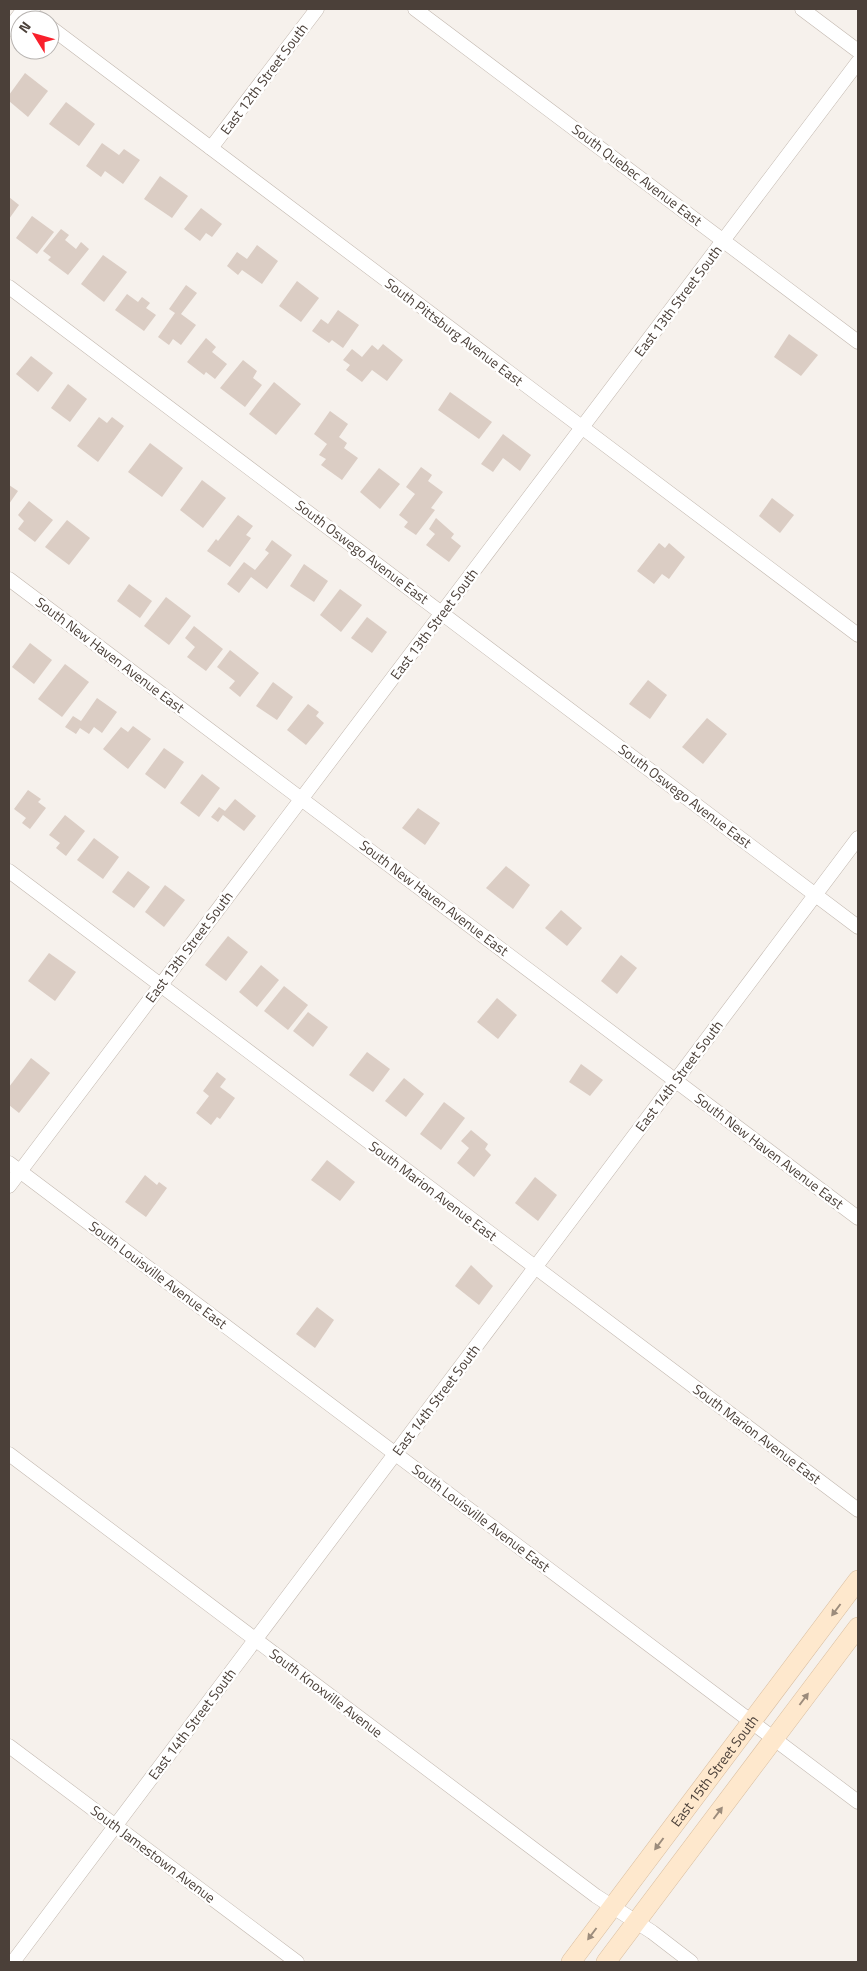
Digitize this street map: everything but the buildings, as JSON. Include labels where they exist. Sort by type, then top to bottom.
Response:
[{"type":"main road","name":"East 15th Street South","points":[[571,1962],[858,1580]]},
{"type":"main road","name":"East 15th Street South","points":[[606,1962],[641,1925],[775,1738],[858,1627]]},
{"type":"street","points":[[9,29],[25,9]]},
{"type":"street","name":"East 12th Street South","points":[[211,148],[317,9]]},
{"type":"street","name":"South Quebec Avenue East","points":[[415,9],[858,342]]},
{"type":"street","points":[[802,9],[858,50]]},
{"type":"street","name":"South Pittsburg Avenue East","points":[[60,35],[858,635]]},
{"type":"street","name":"East 13th Street South","points":[[9,1186],[14,1167],[160,985],[858,62]]},
{"type":"street","name":"South Oswego Avenue East","points":[[9,287],[858,927]]},
{"type":"street","name":"South New Haven Avenue East","points":[[9,579],[858,1218]]},
{"type":"street","name":"East 14th Street South","points":[[13,1962],[858,838]]},
{"type":"street","name":"South Marion Avenue East","points":[[9,871],[858,1510]]},
{"type":"street","name":"South Louisville Avenue East","points":[[14,1167],[858,1802]]},
{"type":"street","name":"South Knoxville Avenue","points":[[9,1454],[613,1907],[691,1962]]},
{"type":"street","name":"South Jamestown Avenue","points":[[9,1746],[297,1962]]}]
